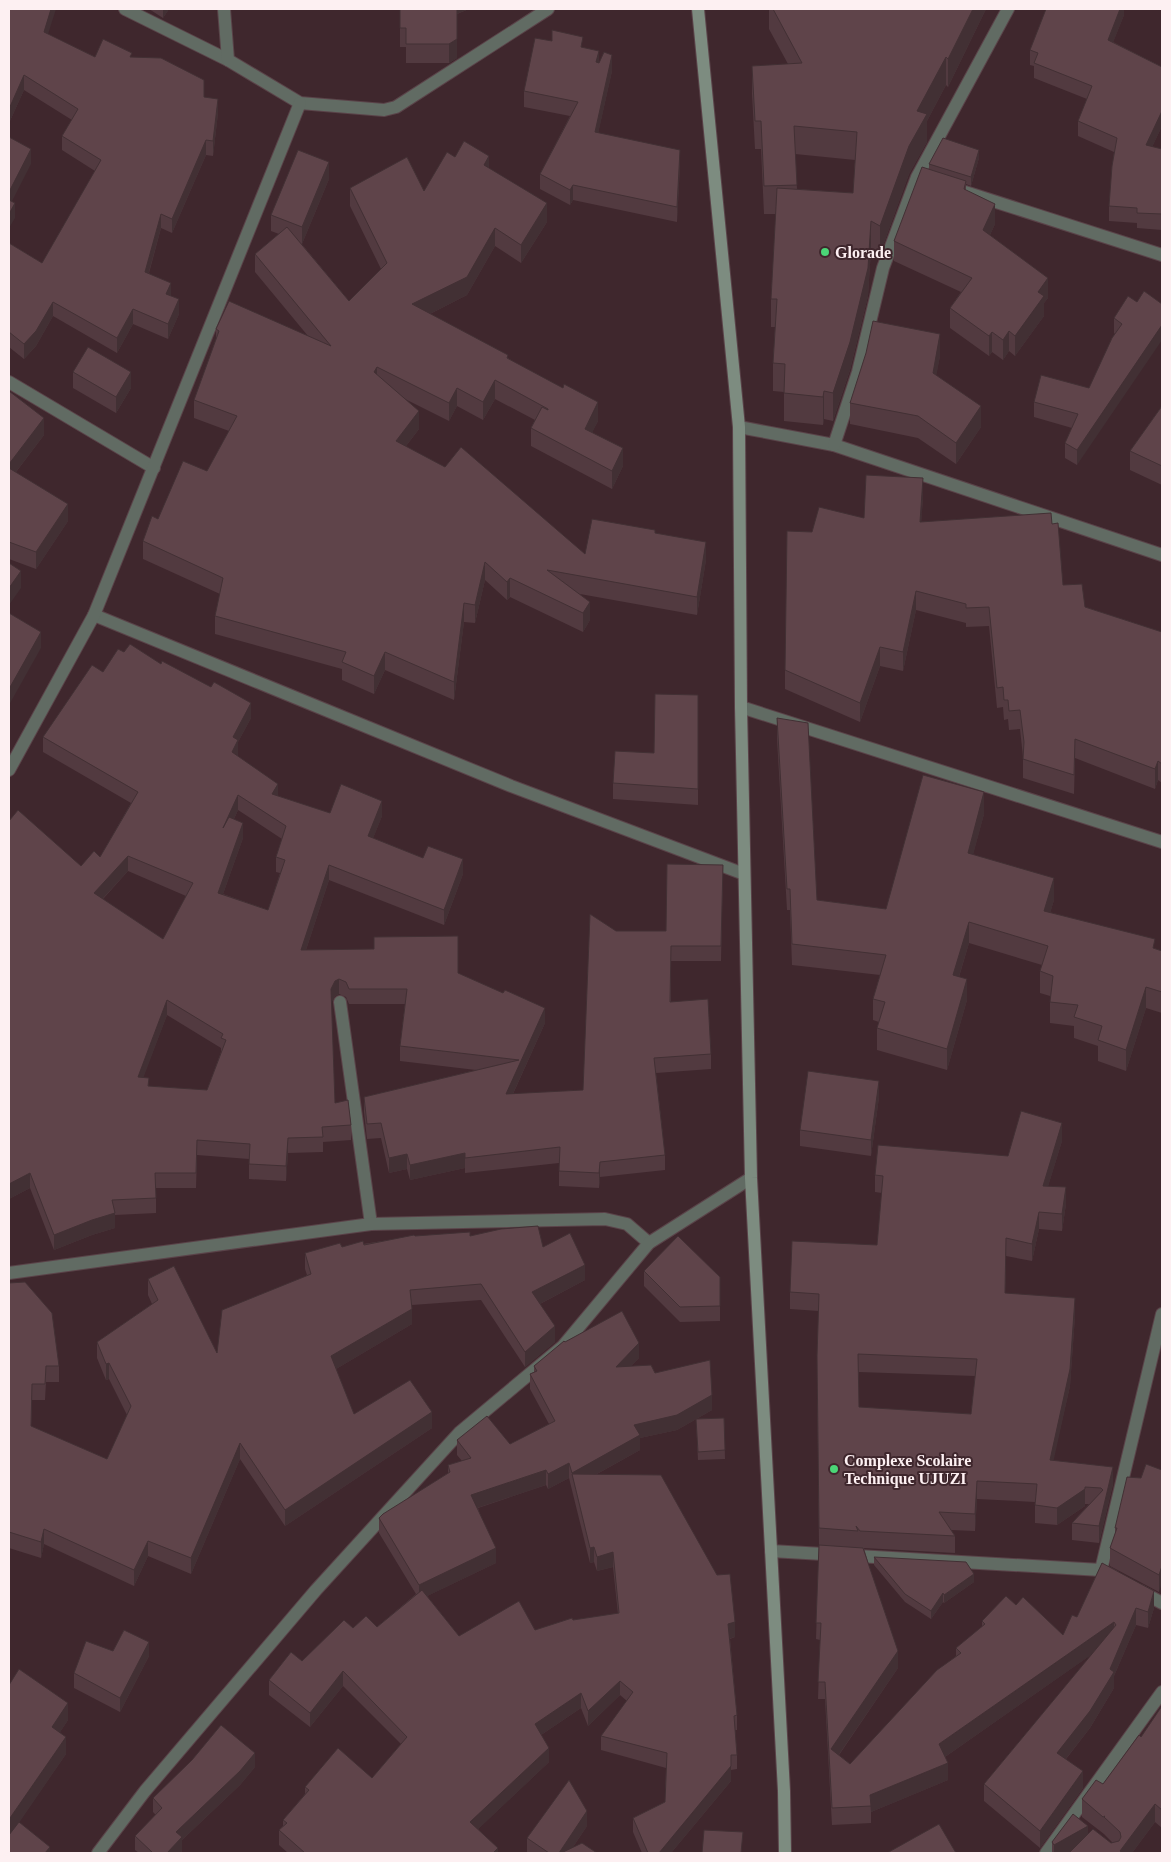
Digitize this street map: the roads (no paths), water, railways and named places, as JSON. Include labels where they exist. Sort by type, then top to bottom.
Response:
[{"type":"street","points":[[125,9],[228,60],[300,103],[384,110],[396,107],[548,9]]},
{"type":"street","points":[[224,9],[228,60]]},
{"type":"street","points":[[698,9],[739,427],[741,708],[751,1178],[784,1791],[784,1853]]},
{"type":"street","points":[[834,445],[858,372],[883,268],[922,178],[1008,9]]},
{"type":"street","points":[[9,770],[94,615],[300,103]]},
{"type":"street","points":[[955,189],[1162,255]]},
{"type":"street","points":[[9,382],[154,468]]},
{"type":"street","points":[[739,427],[834,445],[1162,555]]},
{"type":"street","points":[[94,615],[511,786],[744,874]]},
{"type":"street","points":[[741,708],[1162,842]]},
{"type":"street","points":[[340,1002],[371,1224]]},
{"type":"street","points":[[98,1853],[145,1791],[316,1590],[460,1432],[563,1346],[649,1243],[751,1178]]},
{"type":"street","points":[[9,1273],[371,1224],[605,1219],[626,1224],[649,1243]]},
{"type":"street","points":[[1101,1570],[1162,1314]]},
{"type":"street","points":[[771,1551],[1101,1570],[1162,1603]]},
{"type":"street","points":[[1046,1853],[1075,1821],[1162,1692]]},
{"type":"place","name":"Glorade","points":[[825,252]]},
{"type":"place","name":"Complexe Scolaire Technique UJUZI","points":[[834,1469]]}]
